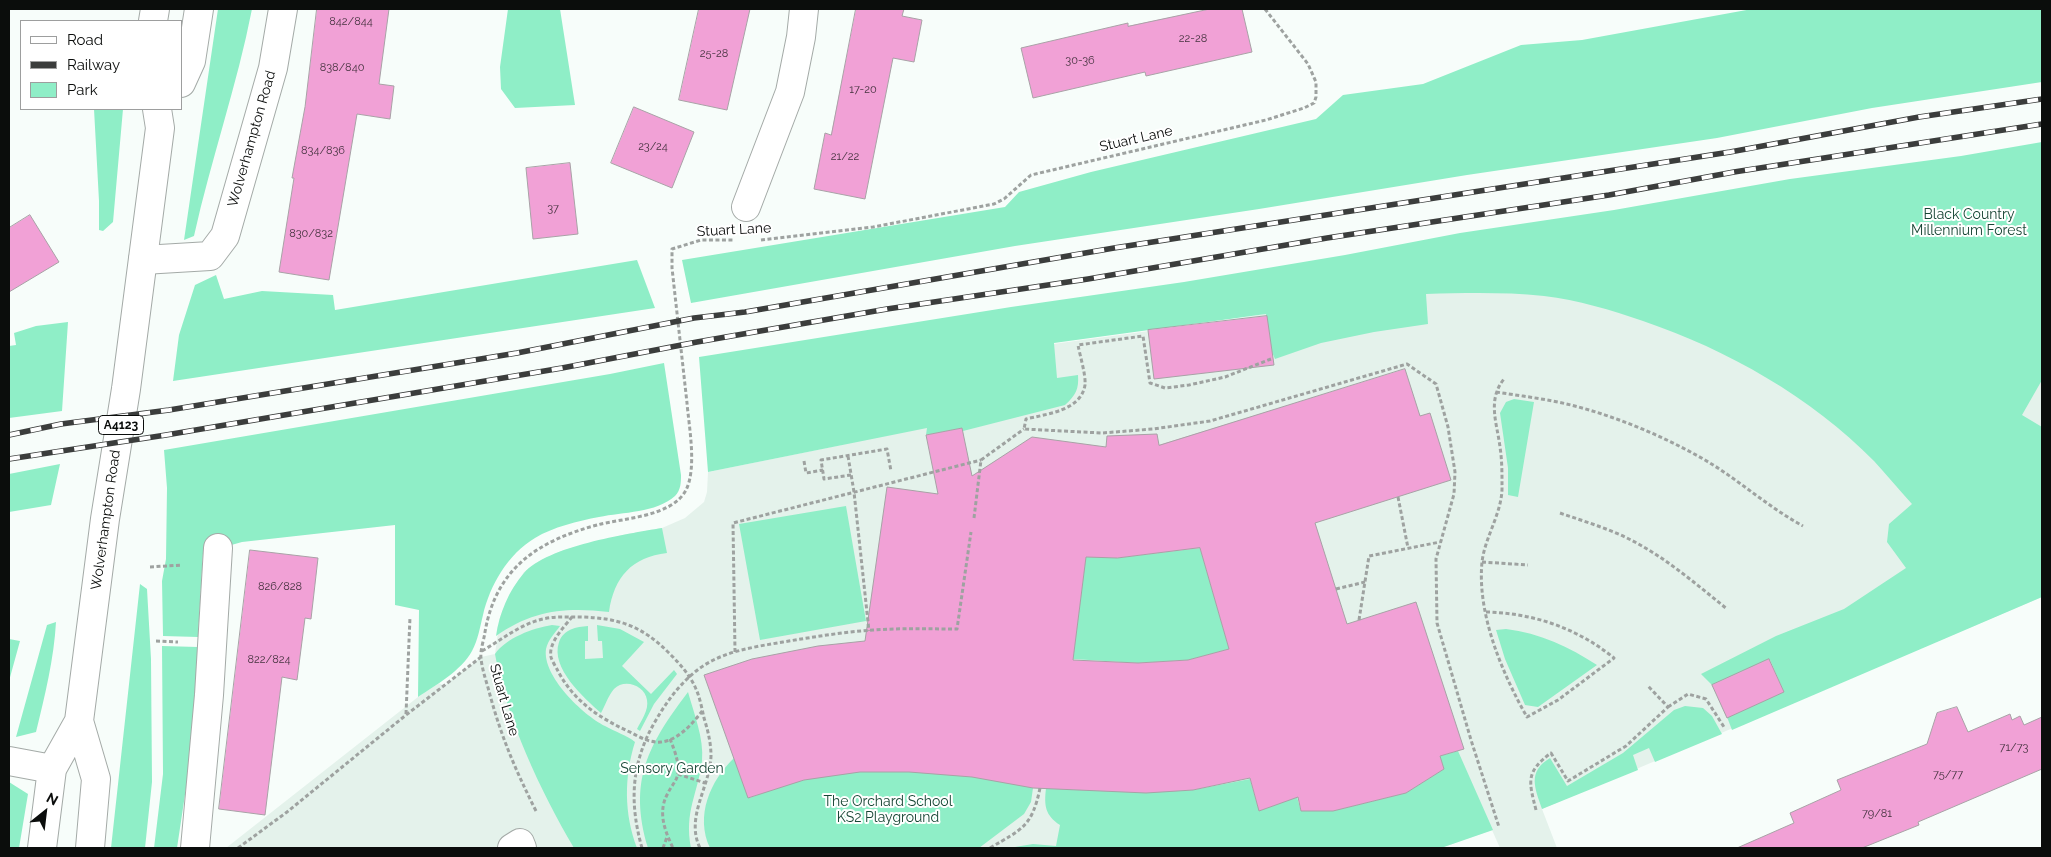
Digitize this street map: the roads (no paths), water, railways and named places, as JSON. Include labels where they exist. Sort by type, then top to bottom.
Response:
[{"type":"main road","points":[[182,80],[191,61],[199,9]]},
{"type":"main road","name":"Wolverhampton Road","points":[[143,260],[210,256],[225,236],[273,68],[283,9]]},
{"type":"main road","points":[[746,207],[790,92],[801,37],[804,9]]},
{"type":"main road","name":"Wolverhampton Road","points":[[42,848],[52,769],[79,721],[162,115]]},
{"type":"main road","points":[[195,848],[209,695],[218,548]]},
{"type":"main road","name":"Wolverhampton Road","points":[[79,721],[96,779],[90,848]]},
{"type":"main road","points":[[9,761],[52,769]]},
{"type":"main road","points":[[512,848],[520,843],[522,848]]},
{"type":"railway","points":[[9,435],[61,424],[169,410],[517,353],[694,318],[745,312],[1114,248],[1730,152],[1919,117],[2042,99]]},
{"type":"railway","points":[[9,459],[166,435],[562,368],[887,309],[1088,279],[1327,238],[1609,195],[1734,172],[2042,124]]},
{"type":"park label","name":"Black Country Millennium Forest","points":[[1969,224]]},
{"type":"park label","name":"Sensory Garden","points":[[672,769]]},
{"type":"park label","name":"The Orchard School KS2 Playground","points":[[888,810]]}]
